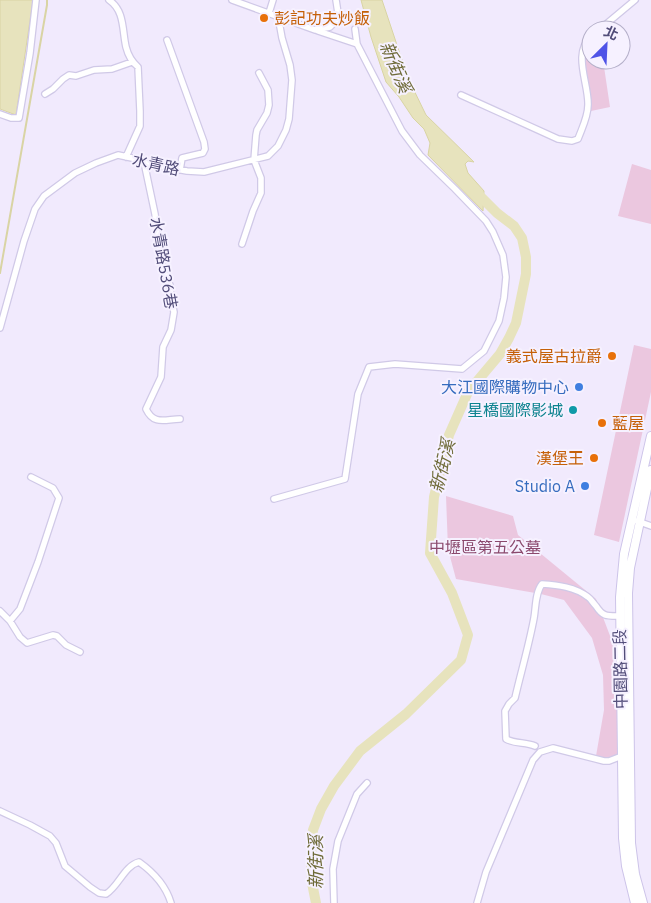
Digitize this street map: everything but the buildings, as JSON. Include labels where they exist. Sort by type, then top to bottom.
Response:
[{"type":"main road","name":"中園路二段","points":[[635,903],[626,866],[623,838],[628,593],[636,520],[651,436]]},
{"type":"main road","name":"中園路二段","points":[[643,903],[635,874],[631,843],[620,597],[622,568],[651,470]]},
{"type":"street","points":[[0,114],[19,118],[23,104],[36,0]]},
{"type":"street","points":[[109,0],[114,3],[118,10],[123,24],[126,48],[132,62],[138,67],[140,126],[126,157]]},
{"type":"street","points":[[232,0],[357,44]]},
{"type":"street","points":[[269,13],[273,0]]},
{"type":"street","points":[[316,30],[330,27],[336,21],[338,13],[336,0]]},
{"type":"street","points":[[611,20],[635,0]]},
{"type":"street","name":"水青路","points":[[0,328],[35,209],[44,196],[75,173],[118,155],[180,170],[204,172],[268,156],[278,146],[289,119],[292,80],[278,16]]},
{"type":"street","points":[[274,499],[345,480],[358,394],[369,367],[395,364],[462,369],[484,351],[499,321],[504,298],[506,277],[503,255],[493,232],[486,221],[420,155],[402,131],[357,44],[355,30]]},
{"type":"street","points":[[167,40],[205,149],[203,153],[182,158],[180,170]]},
{"type":"street","points":[[45,94],[69,75],[76,76],[94,70],[112,69],[132,62]]},
{"type":"street","points":[[461,95],[558,139],[572,141],[578,139],[586,120],[588,105],[584,70]]},
{"type":"street","points":[[242,244],[261,193],[261,178],[254,160],[257,130],[267,113],[269,105],[268,90],[258,73]]},
{"type":"street","name":"水青路536巷","points":[[144,162],[155,214],[162,267],[170,285],[174,312],[171,330],[163,347],[161,376],[146,409],[149,415],[160,420],[180,419]]},
{"type":"street","points":[[10,621],[20,609],[59,498],[53,488],[31,477]]},
{"type":"street","points":[[636,520],[651,526]]},
{"type":"street","points":[[535,746],[506,739],[505,711],[515,698],[540,587],[542,584],[565,586],[591,599],[601,614],[605,616],[620,616]]},
{"type":"street","points":[[0,611],[27,643],[57,636],[66,645],[80,652]]},
{"type":"street","points":[[477,903],[483,881],[523,783],[533,760],[540,752],[553,748],[604,761],[626,756]]},
{"type":"street","points":[[334,903],[333,869],[338,841],[357,794],[366,783]]},
{"type":"street","points":[[0,811],[50,836],[56,843],[65,866],[99,893],[106,894],[112,890],[133,864],[139,862],[150,870],[169,895],[171,903]]},
{"type":"green space","points":[[586,70],[604,70],[610,107],[591,111]]},
{"type":"green space","points":[[632,164],[651,170],[651,224],[618,216]]},
{"type":"green space","points":[[634,345],[651,349],[651,392],[619,542],[594,535]]},
{"type":"green space","name":"中壢區第五公墓","points":[[446,496],[513,516],[518,535],[596,599],[612,641],[617,671],[619,754],[609,759],[596,756],[604,710],[603,675],[592,638],[564,600],[456,579],[448,549]]},
{"type":"water","points":[[0,0],[33,0],[16,115],[0,109]]},
{"type":"water","name":"新街溪","points":[[361,0],[382,0],[408,78],[426,115],[474,162],[468,161],[465,164],[468,173],[484,191],[483,211],[428,155],[430,143],[424,129],[413,118],[386,82]]},
{"type":"waterway","points":[[0,273],[47,0]]},
{"type":"waterway","name":"新街溪","points":[[316,903],[312,883],[311,856],[313,830],[321,809],[334,786],[360,751],[406,714],[461,660],[468,635],[452,593],[430,553],[434,497],[449,435],[468,392],[500,354],[509,338],[516,323],[526,274],[526,257],[522,238],[514,226],[497,213],[475,191]]},
{"type":"place","name":"彭記功夫炒飯","points":[[264,18]]},
{"type":"place","name":"義式屋古拉爵","points":[[612,356]]},
{"type":"place","name":"大江國際購物中心","points":[[579,387]]},
{"type":"place","name":"星橋國際影城","points":[[573,410]]},
{"type":"place","name":"藍屋","points":[[602,423]]},
{"type":"place","name":"漢堡王","points":[[594,458]]},
{"type":"place","name":"Studio A","points":[[585,486]]}]
